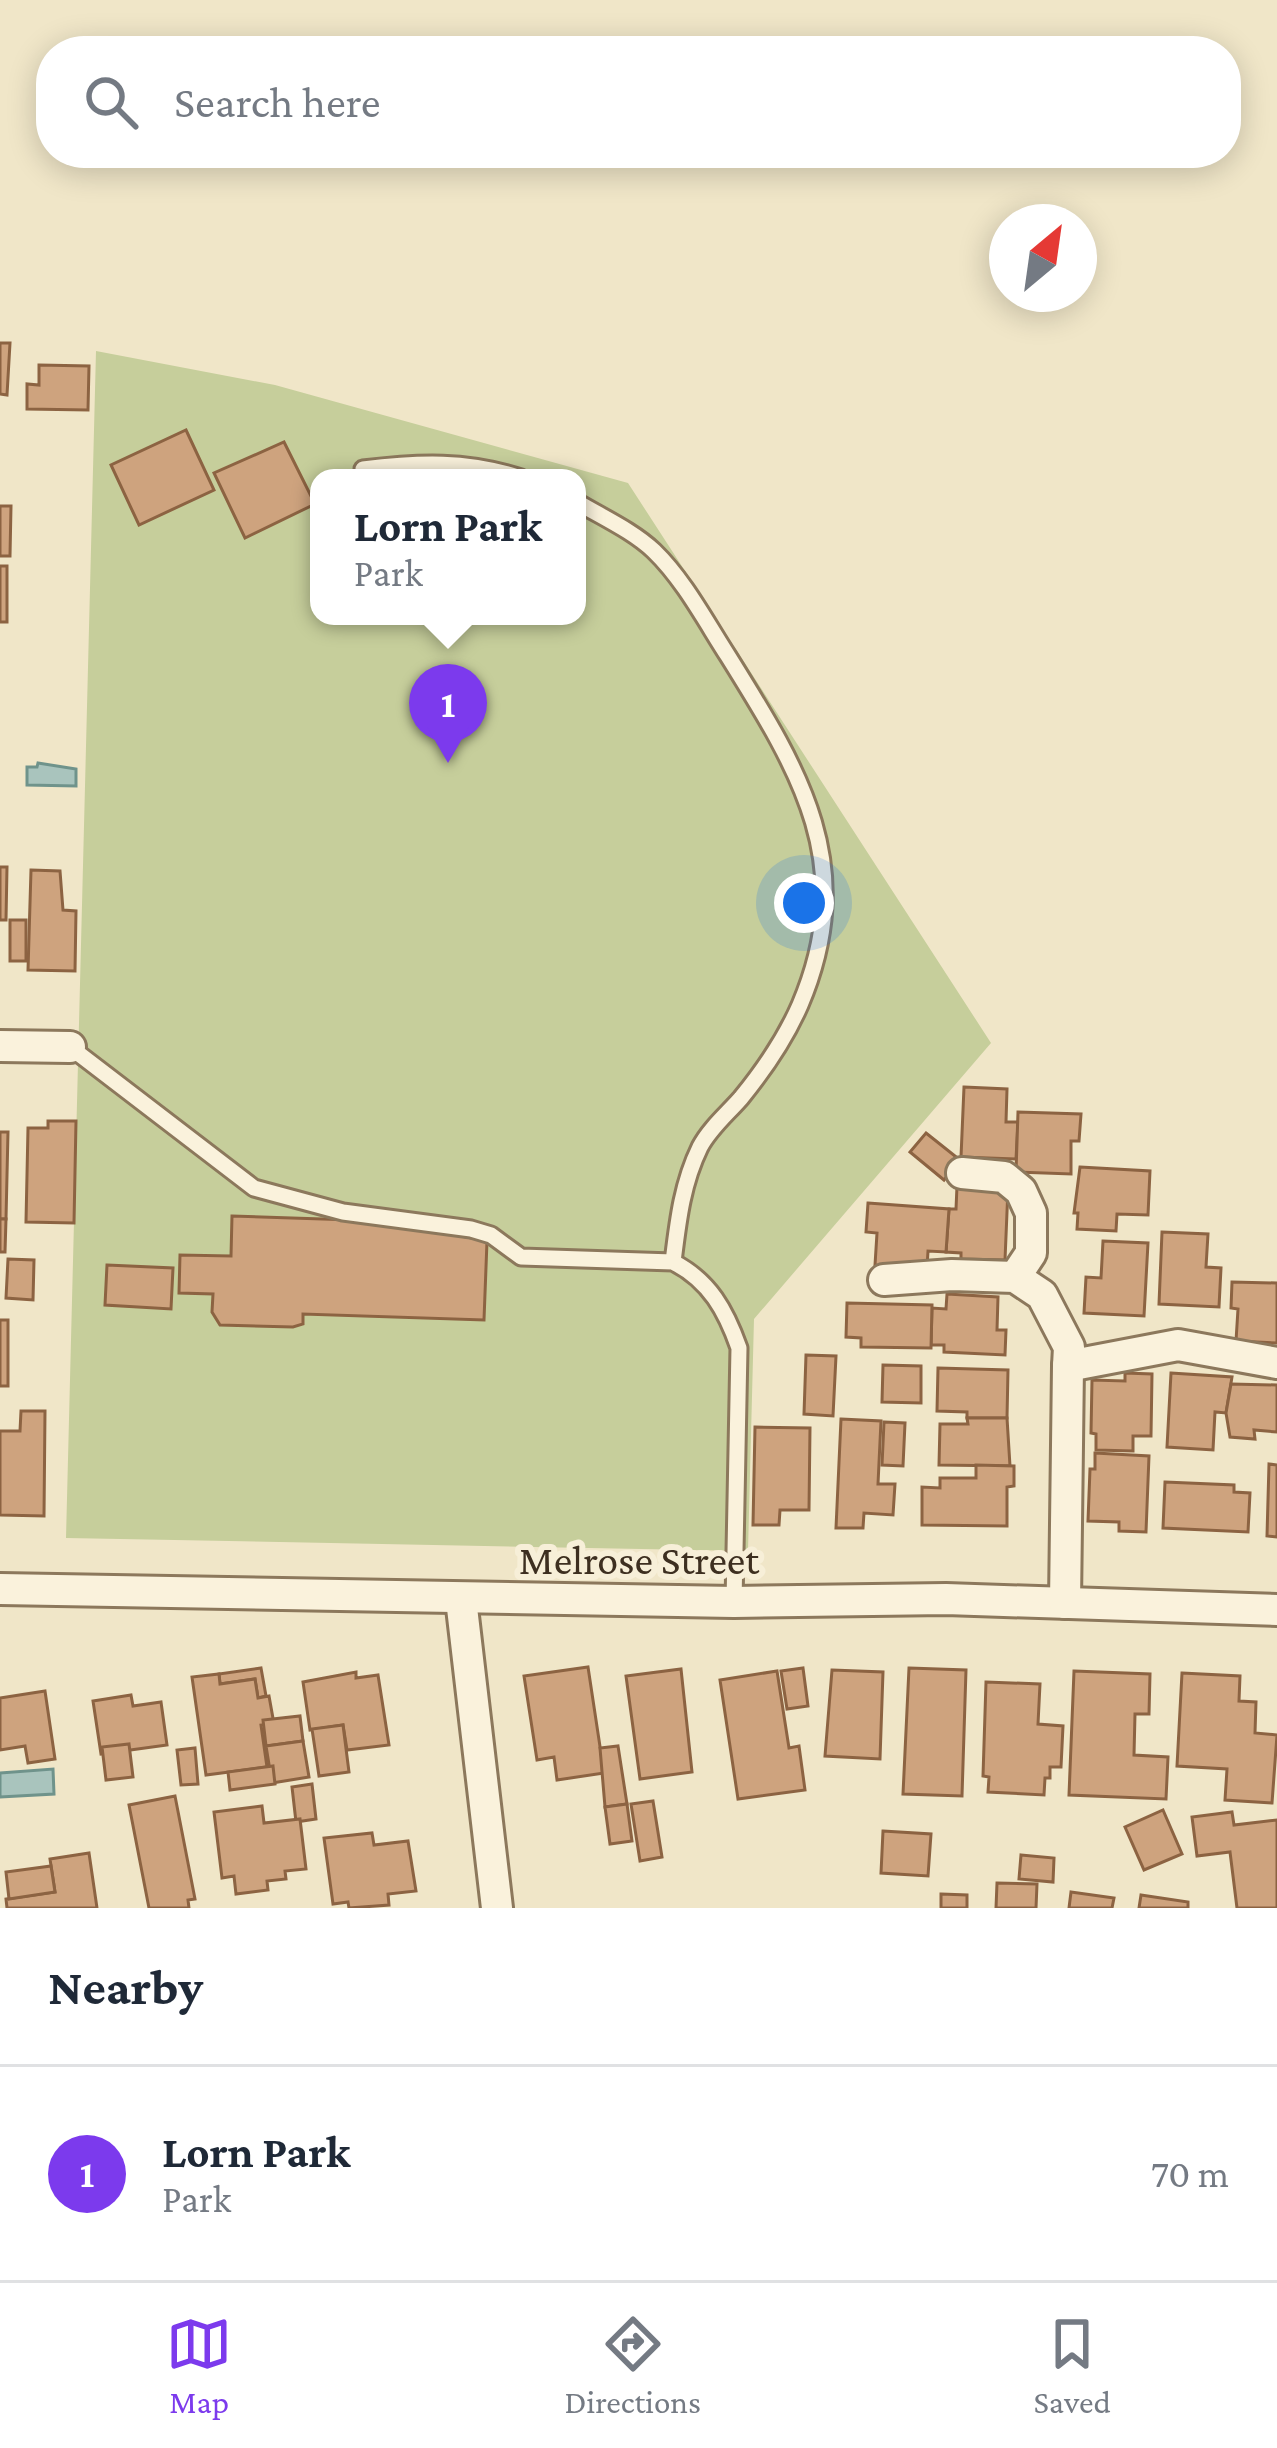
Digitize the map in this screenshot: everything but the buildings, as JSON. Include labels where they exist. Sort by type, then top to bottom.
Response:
[{"type":"street","points":[[0,1046],[70,1047]]},
{"type":"street","points":[[962,1173],[1004,1177],[1021,1191],[1030,1213],[1031,1253],[1015,1277]]},
{"type":"street","points":[[884,1280],[1015,1277],[1042,1295],[1070,1347],[1065,1604]]},
{"type":"street","points":[[1068,1366],[1178,1345],[1277,1363]]},
{"type":"street","name":"Melrose Street","points":[[0,1588],[461,1599],[946,1599],[1277,1610]]},
{"type":"street","points":[[461,1599],[497,1908]]},
{"type":"lane","points":[[363,469],[420,462],[494,469]]},
{"type":"lane","points":[[586,508],[654,551],[689,597],[766,717],[802,786],[824,862],[824,918],[812,973],[778,1044],[701,1144],[681,1196],[673,1262]]},
{"type":"lane","points":[[70,1047],[254,1188],[343,1212],[471,1229],[491,1235],[521,1257],[673,1262],[706,1285],[727,1313],[740,1348],[734,1602]]},
{"type":"green space","points":[[96,351],[275,385],[578,469],[310,469],[310,625],[586,625],[586,471],[628,483],[991,1043],[754,1319],[748,1551],[66,1538]]},
{"type":"water","points":[[38,763],[76,769],[76,786],[27,785],[27,767]]},
{"type":"water","points":[[53,1769],[54,1794],[0,1797],[0,1773]]},
{"type":"place","name":"Lorn Park","points":[[448,763]]}]
